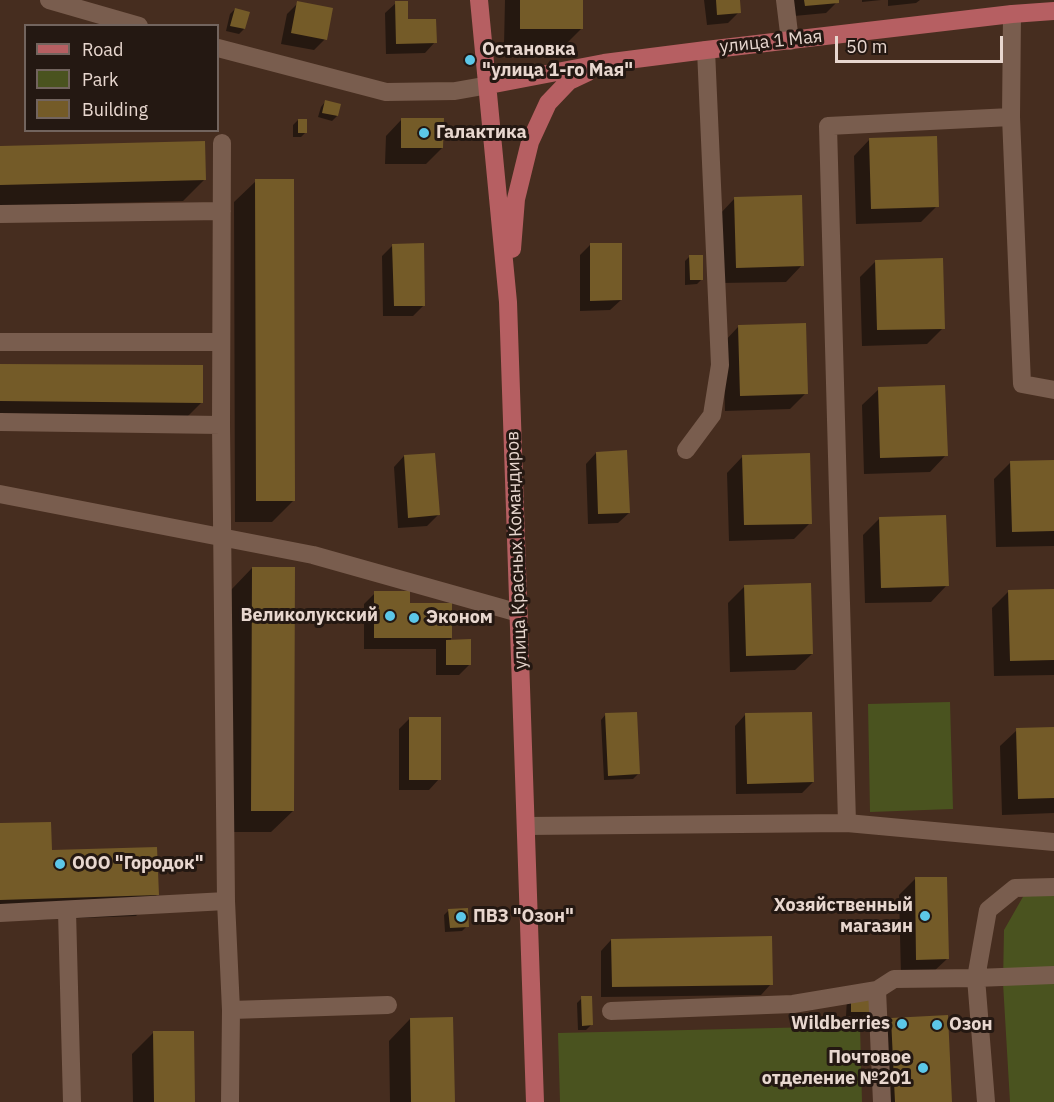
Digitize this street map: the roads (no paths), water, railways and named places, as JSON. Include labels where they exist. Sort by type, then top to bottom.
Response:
[{"type":"main road","name":"улица Красных Командиров","points":[[479,0],[489,85],[508,302],[535,1102]]},
{"type":"main road","name":"улица 1 Мая","points":[[489,85],[604,63],[1050,8]]},
{"type":"main road","points":[[508,302],[516,199],[530,142],[548,103],[569,81],[604,63]]},
{"type":"street","points":[[49,0],[132,24]]},
{"type":"street","points":[[785,0],[790,41]]},
{"type":"street","points":[[1012,14],[1011,117],[1022,384],[1054,390]]},
{"type":"street","points":[[219,48],[386,92],[455,91],[489,85]]},
{"type":"street","points":[[686,450],[712,415],[720,365],[706,50]]},
{"type":"street","points":[[847,823],[828,126],[1011,117]]},
{"type":"street","points":[[222,143],[221,425],[226,901],[231,1010],[230,1102]]},
{"type":"street","points":[[0,214],[222,212]]},
{"type":"street","points":[[0,342],[221,342]]},
{"type":"street","points":[[0,422],[221,425]]},
{"type":"street","points":[[0,494],[313,555],[519,613]]},
{"type":"street","points":[[526,826],[847,823],[1054,842]]},
{"type":"street","points":[[986,1102],[976,978],[988,910],[1015,888],[1054,887]]},
{"type":"street","points":[[0,913],[226,901]]},
{"type":"street","points":[[67,911],[72,1102]]},
{"type":"street","points":[[610,1011],[793,1004],[877,990],[894,979],[1054,975]]},
{"type":"street","points":[[877,990],[882,1102]]},
{"type":"street","points":[[231,1010],[388,1005]]},
{"type":"place","name":"Остановка \"улица 1-го Мая\"","points":[[470,60]]},
{"type":"place","name":"Галактика","points":[[424,133]]},
{"type":"place","name":"Великолукский","points":[[390,616]]},
{"type":"place","name":"Эконом","points":[[414,618]]},
{"type":"place","name":"ООО \"Городок\"","points":[[60,864]]},
{"type":"place","name":"Хозяйственный магазин","points":[[925,916]]},
{"type":"place","name":"ПВЗ \"Озон\"","points":[[461,917]]},
{"type":"place","name":"Wildberries","points":[[902,1024]]},
{"type":"place","name":"Озон","points":[[937,1025]]},
{"type":"place","name":"Почтовое отделение №201","points":[[923,1068]]}]
